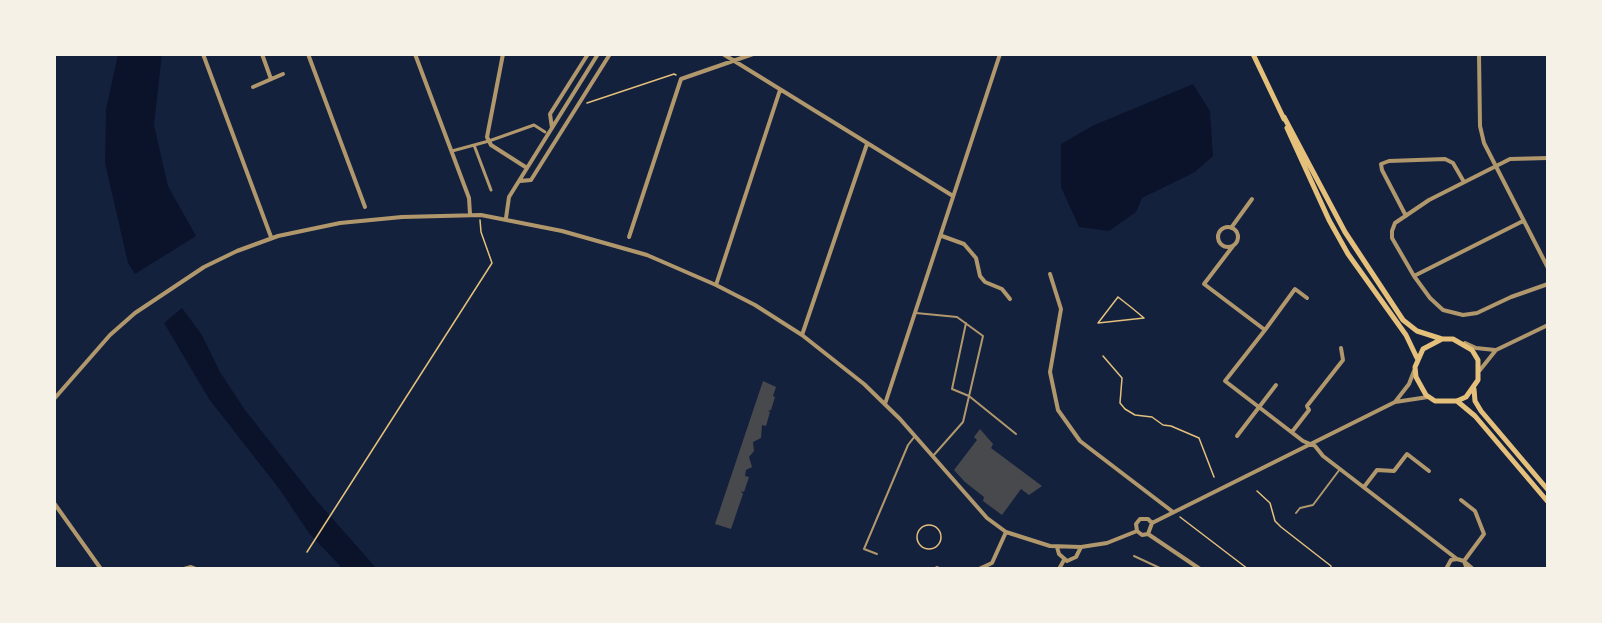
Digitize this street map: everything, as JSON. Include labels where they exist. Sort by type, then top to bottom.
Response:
[{"type":"main road","points":[[1253,54],[1345,232],[1399,314],[1417,331],[1464,343],[1472,350],[1480,370],[1474,389],[1481,411],[1548,490]]},
{"type":"main road","points":[[1284,117],[1329,220],[1365,279],[1406,335],[1418,358]]},
{"type":"main road","points":[[1442,339],[1431,342],[1418,358],[1415,368],[1419,387],[1430,397],[1446,403],[1457,401],[1474,389]]},
{"type":"main road","points":[[1457,401],[1475,416],[1548,502]]},
{"type":"street","points":[[203,54],[271,237]]},
{"type":"street","points":[[262,54],[271,79]]},
{"type":"street","points":[[308,54],[365,207]]},
{"type":"street","points":[[415,54],[469,198],[470,214]]},
{"type":"street","points":[[503,54],[488,132],[489,141],[527,168]]},
{"type":"street","points":[[552,128],[550,114],[588,54]]},
{"type":"street","points":[[506,218],[509,197],[598,54]]},
{"type":"street","points":[[519,181],[531,180],[610,54]]},
{"type":"street","points":[[723,54],[953,196]]},
{"type":"street","points":[[628,237],[681,80],[753,54]]},
{"type":"street","points":[[885,404],[1000,54]]},
{"type":"street","points":[[1302,54],[1316,54]]},
{"type":"street","points":[[1479,54],[1480,126],[1484,143],[1548,268]]},
{"type":"street","points":[[253,87],[283,74]]},
{"type":"street","points":[[716,285],[780,90]]},
{"type":"street","points":[[559,117],[570,118]]},
{"type":"street","points":[[452,151],[489,141],[534,124],[545,132]]},
{"type":"street","points":[[474,144],[491,190]]},
{"type":"street","points":[[802,335],[867,144]]},
{"type":"street","points":[[1548,158],[1510,159],[1495,166],[1395,223],[1392,238],[1414,276],[1437,305],[1463,315],[1477,313],[1511,297],[1548,284]]},
{"type":"street","points":[[1406,216],[1382,170],[1382,164],[1389,161],[1445,159],[1453,163],[1464,182]]},
{"type":"street","points":[[1233,246],[1223,245],[1218,238],[1222,229],[1232,228],[1252,199]]},
{"type":"street","points":[[54,399],[110,335],[135,313],[204,267],[271,237],[373,218],[470,214],[506,218],[614,244],[678,267],[716,285],[802,335],[885,404],[987,518],[1006,532],[1058,547],[1081,547],[1107,543],[1137,531]]},
{"type":"street","points":[[1414,276],[1523,221]]},
{"type":"street","points":[[1232,228],[1238,235],[1237,241],[1204,284],[1265,330]]},
{"type":"street","points":[[942,236],[964,244],[976,258],[980,276],[985,282],[1002,289],[1010,299]]},
{"type":"street","points":[[1050,274],[1061,309],[1050,372],[1058,410],[1080,441],[1173,512]]},
{"type":"street","points":[[1307,298],[1296,289],[1225,381],[1473,569]]},
{"type":"street","points":[[1480,370],[1496,350],[1548,325]]},
{"type":"street","points":[[1464,343],[1476,348],[1496,350]]},
{"type":"street","points":[[1292,432],[1309,410],[1308,406],[1343,360],[1341,348]]},
{"type":"street","points":[[1395,402],[1409,384],[1415,368]]},
{"type":"street","points":[[1237,436],[1276,385]]},
{"type":"street","points":[[1148,534],[1152,523],[1395,402],[1430,397]]},
{"type":"street","points":[[1364,487],[1377,470],[1394,471],[1407,454],[1429,471]]},
{"type":"street","points":[[1461,500],[1475,511],[1484,534],[1465,562]]},
{"type":"street","points":[[54,503],[101,569]]},
{"type":"street","points":[[1152,523],[1148,519],[1140,519],[1136,524],[1137,531],[1142,535],[1148,534],[1200,569]]},
{"type":"street","points":[[979,569],[992,563],[1006,532]]},
{"type":"street","points":[[1058,547],[1059,554],[1064,560]]},
{"type":"street","points":[[1059,569],[1064,560],[1076,557],[1081,547]]},
{"type":"street","points":[[1446,569],[1448,563],[1457,559]]},
{"type":"street","points":[[1465,562],[1467,569]]},
{"type":"street","points":[[184,569],[188,567],[196,569]]},
{"type":"lane","points":[[916,313],[957,317],[983,336],[963,422],[933,456]]},
{"type":"lane","points":[[966,323],[952,387],[956,393],[969,396],[1016,434]]},
{"type":"lane","points":[[877,554],[864,549],[908,445],[915,435]]},
{"type":"lane","points":[[1296,513],[1300,508],[1313,505],[1340,469]]},
{"type":"lane","points":[[1134,556],[1162,569]]},
{"type":"path","points":[[586,104],[674,74],[681,80]]},
{"type":"path","points":[[307,552],[336,503],[361,464],[364,466],[492,263],[481,232],[481,215]]},
{"type":"path","points":[[1118,297],[1144,318],[1110,322],[1098,323],[1118,297]]},
{"type":"path","points":[[1103,356],[1122,378],[1120,403],[1125,409],[1136,416],[1152,417],[1162,425],[1171,426],[1198,438],[1214,477]]},
{"type":"path","points":[[1257,490],[1270,503],[1275,521],[1281,528],[1331,566],[1331,569]]},
{"type":"path","points":[[1173,512],[1248,569]]},
{"type":"path","points":[[923,526],[934,526],[940,531],[940,542],[935,547],[924,548],[917,539],[918,532],[923,526]]},
{"type":"water","points":[[118,54],[162,54],[154,125],[168,186],[196,236],[135,274],[128,263],[105,163],[106,109]]},
{"type":"water","points":[[1193,84],[1210,111],[1213,156],[1195,172],[1142,198],[1136,212],[1109,231],[1079,227],[1061,187],[1061,144],[1092,126]]},
{"type":"water","points":[[182,308],[202,335],[220,372],[245,410],[316,500],[377,569],[343,569],[309,533],[280,490],[209,399],[164,323]]},
{"type":"building","points":[[763,381],[776,387],[773,396],[775,397],[771,410],[768,411],[770,412],[766,426],[762,425],[761,438],[753,442],[754,451],[749,457],[752,467],[746,470],[745,476],[749,477],[744,492],[741,491],[743,494],[731,529],[715,524]]},
{"type":"building","points":[[980,429],[993,444],[991,448],[1042,486],[1029,495],[1021,489],[1002,515],[983,501],[984,497],[954,470],[977,440],[974,437]]}]
